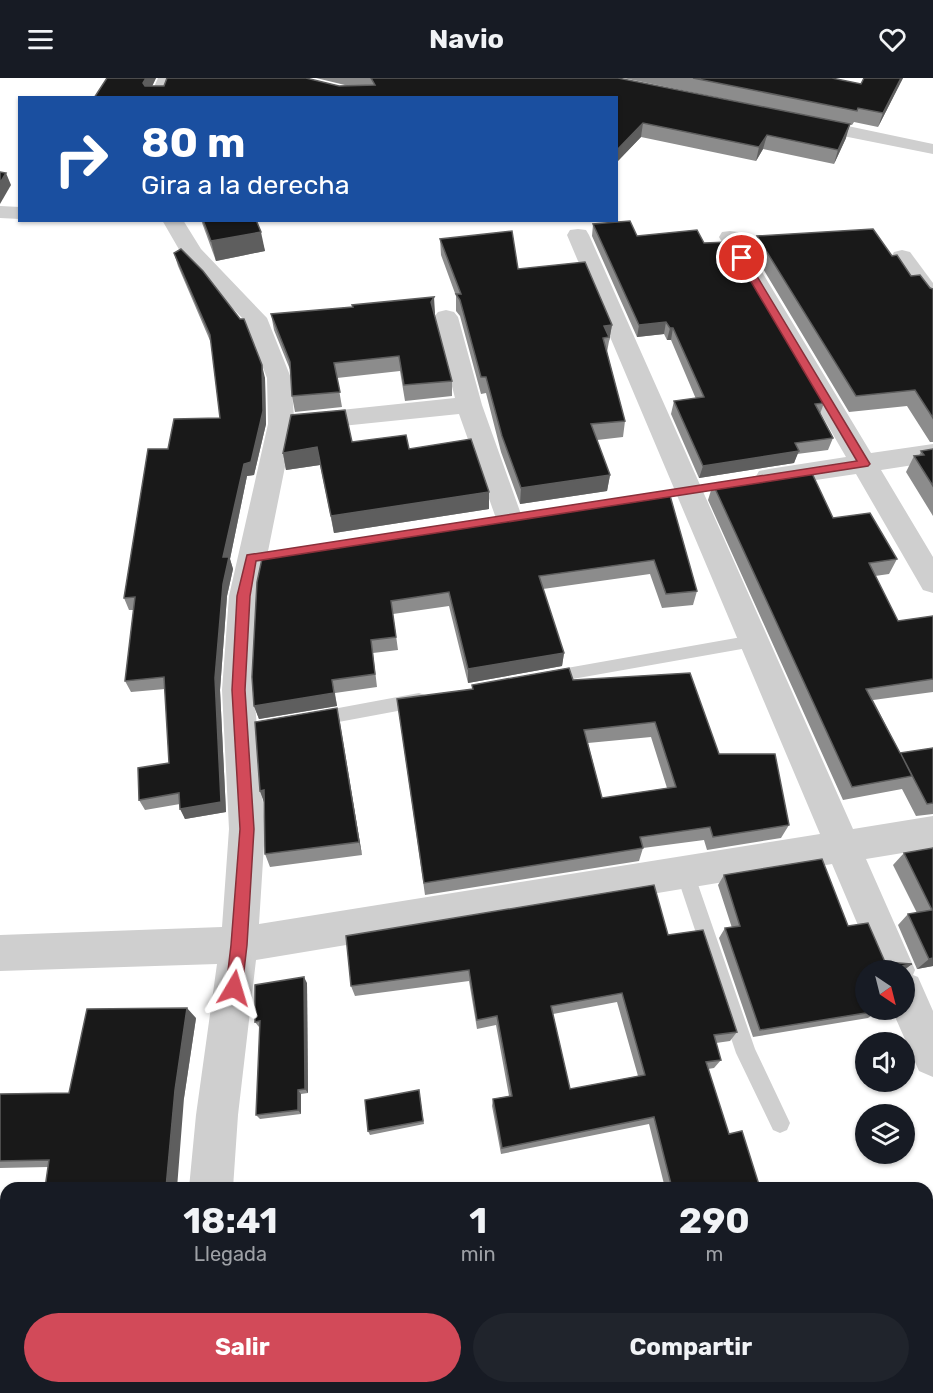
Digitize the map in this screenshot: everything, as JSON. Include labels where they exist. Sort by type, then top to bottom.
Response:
[{"type":"street","points":[[159,96],[168,78]]},
{"type":"street","points":[[782,118],[931,149]]},
{"type":"street","points":[[0,212],[18,213]]},
{"type":"street","points":[[173,222],[192,253],[255,318],[279,378],[281,424],[262,556],[243,596],[238,690],[245,731],[247,829],[239,945],[217,1115],[211,1182]]},
{"type":"street","points":[[578,235],[892,960]]},
{"type":"street","points":[[730,237],[933,582]]},
{"type":"street","points":[[902,257],[933,298]]},
{"type":"street","points":[[446,317],[469,405],[507,517]]},
{"type":"street","points":[[281,424],[469,405]]},
{"type":"street","points":[[748,481],[933,453]]},
{"type":"street","points":[[0,953],[239,945],[933,832]]},
{"type":"street","points":[[915,1016],[933,1057]]},
{"type":"lane","points":[[531,680],[753,641]]},
{"type":"lane","points":[[298,722],[438,697]]},
{"type":"lane","points":[[685,873],[746,1053],[780,1123]]},
{"type":"building","points":[[107,78],[146,78],[143,83],[145,86],[164,86],[167,78],[306,78],[339,86],[375,85],[371,78],[618,78],[850,124],[838,150],[767,135],[759,147],[643,123],[618,149],[618,96],[95,96]]},
{"type":"building","points":[[693,78],[832,78],[861,84],[864,78],[901,78],[883,113],[858,108],[857,111]]},
{"type":"building","points":[[0,172],[6,173],[0,183]]},
{"type":"building","points":[[630,221],[637,236],[697,230],[704,243],[729,242],[824,403],[815,404],[833,438],[795,443],[799,451],[703,466],[674,401],[704,397],[673,328],[670,328],[666,322],[639,325],[593,224]]},
{"type":"building","points":[[204,222],[257,222],[261,232],[211,241]]},
{"type":"building","points":[[873,229],[892,256],[897,255],[911,276],[920,275],[933,289],[933,418],[915,390],[856,396],[757,236]]},
{"type":"building","points":[[512,231],[518,269],[585,262],[612,325],[604,326],[609,337],[603,338],[625,421],[591,424],[610,475],[521,488],[502,436],[486,377],[481,377],[460,300],[456,294],[461,294],[440,239]]},
{"type":"building","points":[[181,249],[203,271],[240,319],[244,319],[262,365],[263,411],[251,462],[244,464],[223,557],[229,557],[223,584],[215,678],[221,802],[180,809],[179,793],[139,800],[138,768],[169,763],[164,677],[125,681],[135,597],[124,598],[148,449],[168,449],[174,419],[220,418],[210,335],[174,253]]},
{"type":"building","points":[[434,297],[431,302],[452,381],[404,385],[399,356],[334,363],[340,392],[292,396],[290,362],[271,314]]},
{"type":"building","points":[[345,410],[352,442],[406,435],[409,449],[471,439],[489,492],[331,516],[317,447],[283,453],[291,415]]},
{"type":"building","points":[[933,449],[933,486],[914,456],[924,455],[921,451]]},
{"type":"building","points":[[810,469],[833,518],[870,513],[897,559],[869,563],[898,621],[933,616],[933,679],[866,689],[900,753],[933,748],[933,803],[927,804],[901,754],[912,776],[852,787],[713,484]]},
{"type":"building","points":[[669,492],[697,591],[666,594],[654,560],[539,576],[564,653],[468,669],[449,592],[391,601],[396,637],[371,640],[375,674],[332,680],[334,693],[254,706],[252,677],[257,582],[263,554]]},
{"type":"building","points":[[569,668],[573,680],[690,673],[719,754],[775,754],[789,825],[713,837],[710,827],[640,837],[643,848],[424,883],[397,699],[473,689],[472,685]],"holes":[[[655,722],[676,787],[602,798],[584,730]]]},
{"type":"building","points":[[337,708],[359,842],[265,854],[264,790],[260,791],[255,722]]},
{"type":"building","points":[[933,848],[933,958],[929,959],[908,914],[932,910],[904,853]]},
{"type":"building","points":[[822,859],[848,926],[868,923],[884,960],[855,960],[855,1015],[760,1030],[725,928],[740,926],[724,875]]},
{"type":"building","points":[[654,885],[668,935],[703,930],[737,1032],[714,1035],[721,1060],[706,1062],[729,1134],[742,1131],[758,1182],[670,1182],[654,1117],[502,1148],[493,1099],[512,1096],[497,1016],[477,1020],[469,970],[351,986],[346,936]],"holes":[[[622,993],[645,1075],[570,1089],[551,1006]]]},
{"type":"building","points":[[304,977],[305,1089],[298,1090],[298,1110],[256,1115],[260,1021],[255,1022],[255,985]]},
{"type":"building","points":[[187,1008],[175,1090],[167,1182],[46,1182],[49,1160],[0,1161],[0,1094],[69,1093],[87,1009]]},
{"type":"building","points":[[419,1090],[423,1121],[368,1131],[365,1100]]},
{"type":"route","points":[[234,988],[247,829],[238,690],[243,596],[251,558],[864,464],[742,258]]}]
